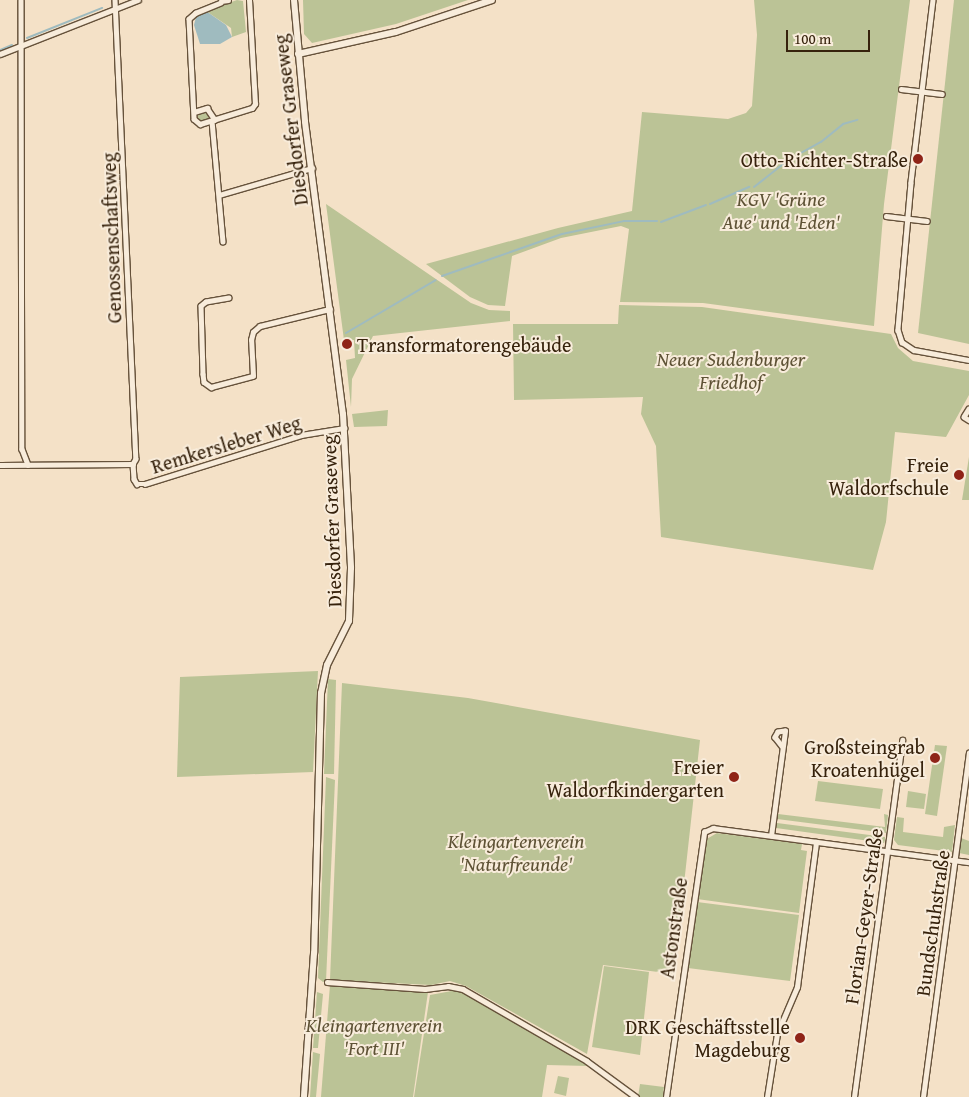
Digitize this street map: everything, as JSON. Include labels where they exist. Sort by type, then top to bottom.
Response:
[{"type":"main road","name":"Diesdorfer Graseweg","points":[[294,0],[298,54],[344,428],[349,486],[351,605],[346,630],[325,670],[321,693],[314,953],[304,1097]]},
{"type":"main road","points":[[298,54],[396,32],[492,0]]},
{"type":"street","points":[[21,0],[22,449],[28,466]]},
{"type":"street","name":"Genossenschaftsweg","points":[[116,0],[136,459],[132,464]]},
{"type":"street","points":[[0,54],[138,0]]},
{"type":"street","points":[[228,0],[221,1],[196,13],[189,19],[194,119],[200,124],[252,108],[254,104],[248,0]]},
{"type":"street","points":[[933,0],[907,218],[898,332],[904,344],[914,350],[969,360]]},
{"type":"street","points":[[901,89],[942,94]]},
{"type":"street","points":[[194,112],[206,108],[214,120],[223,240]]},
{"type":"street","points":[[219,195],[312,168]]},
{"type":"street","points":[[886,216],[927,220]]},
{"type":"street","points":[[229,298],[206,302],[201,306],[203,374],[204,382],[211,387],[253,376],[251,340],[253,332],[260,326],[330,309]]},
{"type":"street","points":[[969,409],[964,417],[969,420]]},
{"type":"street","name":"Remkersleber Weg","points":[[132,464],[134,479],[137,484],[145,484],[301,436],[344,428]]},
{"type":"street","points":[[0,465],[132,464]]},
{"type":"street","name":"Florian-Geyer-Straße","points":[[854,1097],[902,740]]},
{"type":"street","points":[[771,836],[782,746]]},
{"type":"street","name":"Bundschuhstraße","points":[[923,1097],[969,753]]},
{"type":"street","name":"Astonstraße","points":[[666,1097],[701,837],[712,828],[969,862]]},
{"type":"street","points":[[767,1097],[777,1034],[797,987],[816,842]]},
{"type":"street","points":[[327,982],[425,989],[448,986],[463,990],[587,1061],[636,1097]]},
{"type":"green space","points":[[237,0],[243,1],[246,32],[232,37],[231,28],[206,11]]},
{"type":"green space","points":[[303,0],[468,0],[396,24],[312,43],[304,34]]},
{"type":"green space","name":"KGV 'Grüne Aue' und 'Eden'","points":[[754,0],[910,0],[884,204],[874,326],[703,303],[620,302],[629,229],[621,226],[561,238],[512,256],[505,306],[488,305],[470,297],[426,264],[558,228],[632,211],[642,112],[728,119],[746,113],[752,106],[757,35]]},
{"type":"green space","points":[[954,0],[969,0],[969,344],[918,333]]},
{"type":"green space","points":[[203,110],[209,116],[203,122],[197,116]]},
{"type":"green space","points":[[326,204],[471,303],[489,310],[510,311],[510,321],[373,336],[352,379],[351,407],[346,360],[355,358],[354,340],[344,340]]},
{"type":"green space","name":"Neuer Sudenburger Friedhof","points":[[619,305],[702,307],[891,334],[898,348],[913,361],[969,371],[969,395],[946,437],[895,432],[886,522],[873,570],[661,537],[656,446],[641,414],[643,397],[514,400],[513,324],[618,324]]},
{"type":"green space","points":[[388,410],[387,426],[354,427],[352,414]]},
{"type":"green space","points":[[969,457],[969,500],[962,500]]},
{"type":"green space","points":[[318,671],[313,772],[177,777],[180,677]]},
{"type":"green space","points":[[328,679],[336,680],[334,774],[324,774]]},
{"type":"green space","name":"Kleingartenverein 'Naturfreunde'","points":[[342,683],[468,698],[700,740],[674,974],[603,965],[587,1054],[466,986],[450,981],[431,985],[330,980]]},
{"type":"green space","points":[[935,745],[947,746],[937,816],[925,814]]},
{"type":"green space","points":[[326,777],[335,780],[326,981],[323,982],[318,978]]},
{"type":"green space","points":[[818,781],[883,789],[880,809],[815,801]]},
{"type":"green space","points":[[908,791],[926,794],[924,809],[906,807]]},
{"type":"green space","points":[[778,814],[885,827],[884,814],[888,815],[886,833],[777,819]]},
{"type":"green space","points":[[897,817],[904,818],[903,832],[943,837],[944,827],[955,825],[952,852],[898,845],[894,840]]},
{"type":"green space","points":[[777,823],[885,837],[885,840],[884,843],[776,828]]},
{"type":"green space","points":[[717,833],[802,844],[801,850],[807,851],[799,913],[697,899],[705,840]]},
{"type":"green space","points":[[961,838],[969,841],[969,855],[959,853]]},
{"type":"green space","points":[[697,902],[799,915],[790,981],[688,968]]},
{"type":"green space","points":[[604,966],[649,972],[640,1055],[592,1047]]},
{"type":"green space","name":"Kleingartenverein 'Fort III'","points":[[330,985],[428,992],[413,1097],[321,1097]]},
{"type":"green space","points":[[457,990],[490,1006],[589,1066],[547,1065],[542,1097],[414,1097],[430,995]]},
{"type":"green space","points":[[317,992],[323,994],[318,1048],[313,1048]]},
{"type":"green space","points":[[313,1052],[320,1054],[316,1097],[310,1097]]},
{"type":"green space","points":[[558,1076],[569,1078],[566,1096],[554,1093]]},
{"type":"green space","points":[[640,1084],[664,1087],[663,1097],[638,1097]]},
{"type":"water","points":[[206,11],[226,25],[232,37],[220,44],[200,44],[194,25],[196,17]]},
{"type":"waterway","points":[[27,38],[102,8]]},
{"type":"waterway","points":[[0,50],[12,45]]},
{"type":"waterway","points":[[799,154],[821,142],[843,124],[857,120]]},
{"type":"waterway","points":[[754,187],[792,157]]},
{"type":"waterway","points":[[710,204],[749,187]]},
{"type":"waterway","points":[[661,222],[706,205]]},
{"type":"waterway","points":[[442,276],[562,234],[624,221],[657,221]]},
{"type":"waterway","points":[[346,333],[436,280]]},
{"type":"place","name":"Otto-Richter-Straße","points":[[918,159]]},
{"type":"place","name":"Transformatorengebäude","points":[[347,344]]},
{"type":"place","name":"Freie Waldorfschule","points":[[959,475]]},
{"type":"place","name":"Großsteingrab Kroatenhügel","points":[[935,758]]},
{"type":"place","name":"Freier Waldorfkindergarten","points":[[734,777]]},
{"type":"place","name":"DRK Geschäftsstelle Magdeburg","points":[[800,1038]]}]
